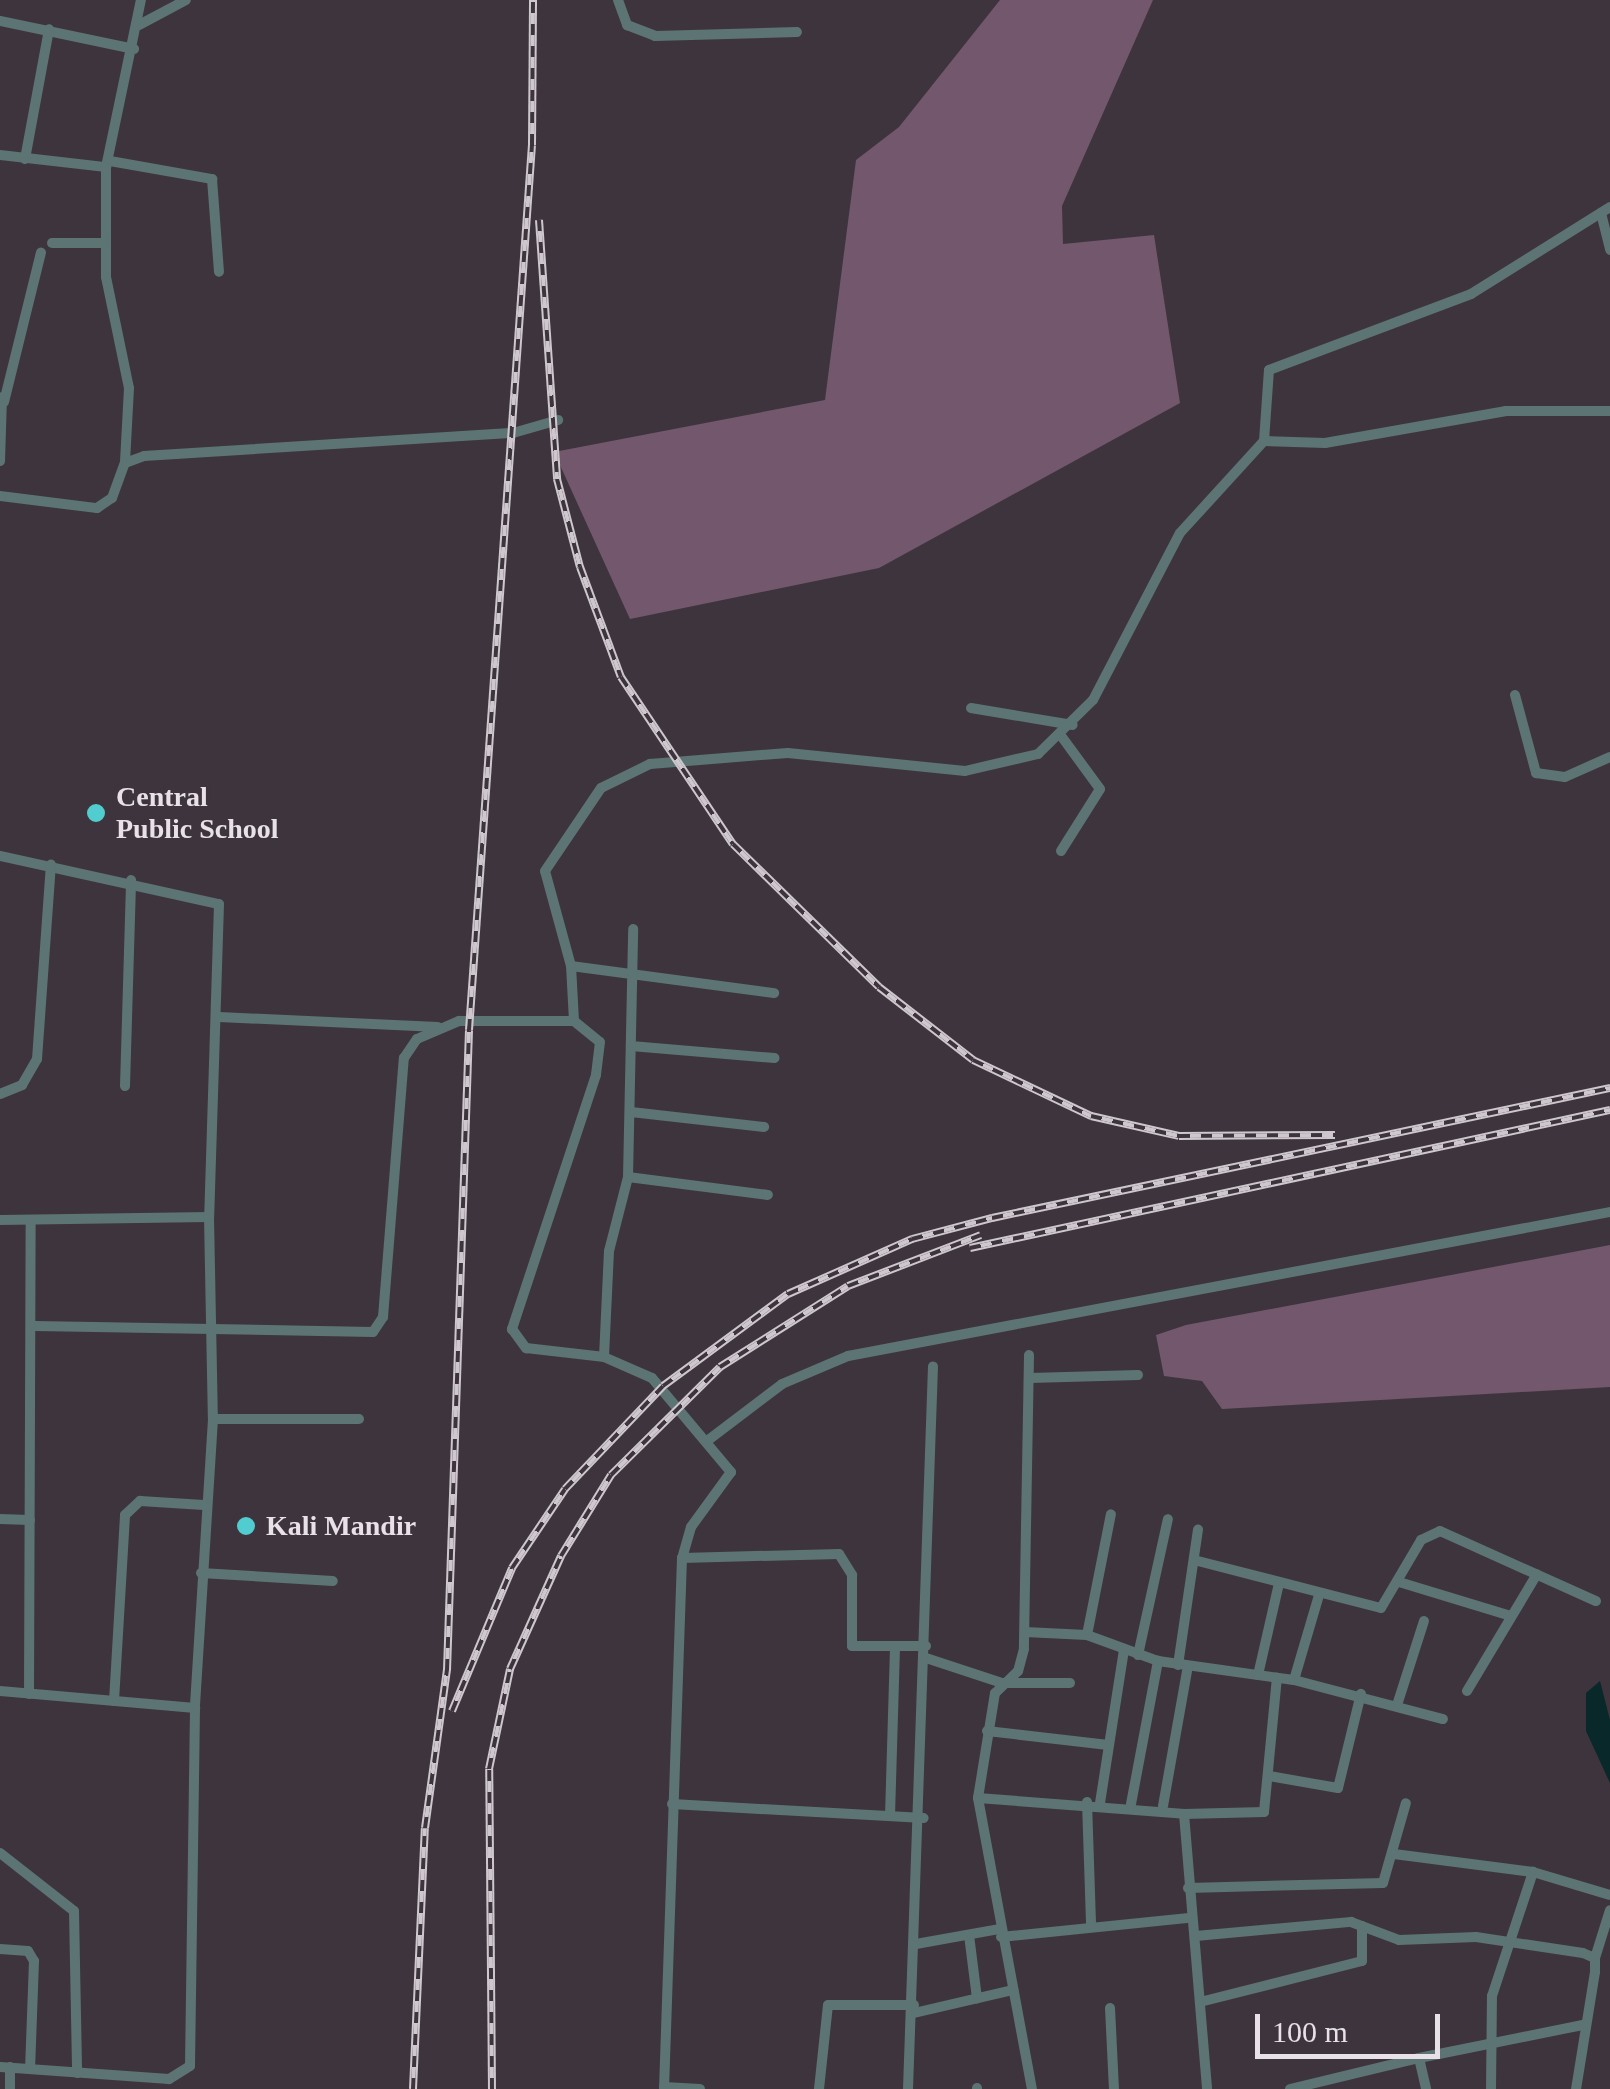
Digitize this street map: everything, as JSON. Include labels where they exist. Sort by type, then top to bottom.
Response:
[{"type":"street","points":[[0,496],[97,508],[112,498],[125,463],[128,388],[105,243],[108,164],[141,0]]},
{"type":"street","points":[[139,25],[186,0]]},
{"type":"street","points":[[618,0],[627,25],[655,36],[797,32]]},
{"type":"street","points":[[0,21],[134,49]]},
{"type":"street","points":[[25,159],[48,28]]},
{"type":"street","points":[[0,155],[212,178],[219,272]]},
{"type":"street","points":[[574,1021],[571,966],[547,860],[617,775],[788,753],[965,771],[1010,766],[1062,737],[1073,725],[1180,533],[1264,441],[1261,384],[1275,365],[1471,294],[1606,210],[1610,250]]},
{"type":"street","points":[[52,243],[105,243]]},
{"type":"street","points":[[0,461],[2,397],[41,254]]},
{"type":"street","points":[[1264,441],[1325,444],[1506,410],[1610,411]]},
{"type":"street","points":[[125,463],[513,434],[558,420]]},
{"type":"street","points":[[1515,695],[1536,773],[1565,777],[1610,757]]},
{"type":"street","points":[[971,708],[1073,725]]},
{"type":"street","points":[[1061,851],[1100,789],[1062,737]]},
{"type":"street","points":[[0,856],[131,880],[219,904],[220,1017],[209,1217],[213,1418],[204,1504],[195,1708],[190,2066],[170,2079],[5,2067],[10,2089]]},
{"type":"street","points":[[0,1094],[22,1085],[37,1059],[51,865]]},
{"type":"street","points":[[125,1086],[131,880]]},
{"type":"street","points":[[604,1357],[610,1251],[628,1176],[633,930]]},
{"type":"street","points":[[571,966],[774,992]]},
{"type":"street","points":[[220,1017],[440,1027],[574,1021],[596,1032],[598,1064],[570,1176],[512,1330],[540,1352],[604,1357],[663,1386],[731,1472],[691,1527],[682,1558],[664,2088],[700,2089]]},
{"type":"street","points":[[34,1326],[350,1336],[379,1326],[397,1081],[417,1039],[440,1027]]},
{"type":"street","points":[[631,1046],[774,1058]]},
{"type":"street","points":[[631,1112],[764,1127]]},
{"type":"street","points":[[628,1176],[768,1194]]},
{"type":"street","points":[[707,1440],[782,1384],[848,1356],[1610,1212]]},
{"type":"street","points":[[0,1220],[209,1217]]},
{"type":"street","points":[[29,1694],[34,1326],[31,1220]]},
{"type":"street","points":[[1029,1355],[1025,1632],[1018,1671],[1002,1683],[987,1731],[978,1798],[1000,1933],[1032,2089]]},
{"type":"street","points":[[908,2089],[924,1818],[932,1366]]},
{"type":"street","points":[[1030,1378],[1138,1375]]},
{"type":"street","points":[[213,1418],[358,1418]]},
{"type":"street","points":[[114,1701],[125,1515],[140,1501],[204,1504]]},
{"type":"street","points":[[1087,1635],[1111,1514]]},
{"type":"street","points":[[1138,1656],[1168,1519]]},
{"type":"street","points":[[0,1520],[30,1520]]},
{"type":"street","points":[[1163,1806],[1198,1529]]},
{"type":"street","points":[[1194,1560],[1380,1608],[1421,1540],[1440,1531],[1596,1601]]},
{"type":"street","points":[[682,1558],[839,1554],[852,1575],[852,1646],[926,1652],[1002,1683],[1070,1683]]},
{"type":"street","points":[[201,1574],[333,1581]]},
{"type":"street","points":[[1466,1692],[1536,1574]]},
{"type":"street","points":[[1258,1675],[1279,1582]]},
{"type":"street","points":[[1399,1582],[1511,1616]]},
{"type":"street","points":[[1294,1680],[1320,1595]]},
{"type":"street","points":[[1398,1702],[1424,1621]]},
{"type":"street","points":[[1025,1632],[1087,1635],[1158,1661],[1294,1680],[1398,1702],[1443,1718]]},
{"type":"street","points":[[1100,1803],[1124,1649]]},
{"type":"street","points":[[890,1816],[895,1650]]},
{"type":"street","points":[[1131,1804],[1158,1661]]},
{"type":"street","points":[[978,1798],[1163,1806],[1184,1814],[1259,1818],[1269,1776],[1278,1678]]},
{"type":"street","points":[[0,1692],[195,1708]]},
{"type":"street","points":[[1269,1776],[1338,1788],[1361,1694]]},
{"type":"street","points":[[987,1731],[1108,1744]]},
{"type":"street","points":[[1086,1802],[1091,1922]]},
{"type":"street","points":[[1188,1888],[1372,1886],[1389,1878],[1406,1803]]},
{"type":"street","points":[[672,1804],[924,1818]]},
{"type":"street","points":[[1184,1814],[1190,1918],[1204,2001],[1207,2089]]},
{"type":"street","points":[[0,1853],[74,1911],[77,2072]]},
{"type":"street","points":[[1394,1854],[1533,1872],[1610,1895]]},
{"type":"street","points":[[1491,2089],[1490,2043],[1508,1941],[1533,1872]]},
{"type":"street","points":[[1576,2089],[1584,2025],[1610,1910]]},
{"type":"street","points":[[916,1944],[1091,1922],[1190,1918]]},
{"type":"street","points":[[1204,2001],[1362,1961],[1362,1926]]},
{"type":"street","points":[[1196,1936],[1362,1926],[1399,1940],[1508,1941],[1601,1952]]},
{"type":"street","points":[[968,1936],[976,1998]]},
{"type":"street","points":[[0,1949],[28,1951],[34,1961],[30,2069]]},
{"type":"street","points":[[819,2089],[828,2005],[914,2009],[1012,1990]]},
{"type":"street","points":[[1110,2008],[1114,2089]]},
{"type":"street","points":[[1290,2089],[1335,2076],[1584,2025]]},
{"type":"street","points":[[1420,2058],[1426,2089]]},
{"type":"street","points":[[1335,2076],[1336,2089]]},
{"type":"shaded area","points":[[1000,0],[1153,0],[1062,206],[1063,244],[1154,235],[1180,403],[879,568],[630,619],[554,452],[825,400],[856,160],[899,127]]},
{"type":"shaded area","points":[[1610,1245],[1610,1387],[1222,1409],[1202,1381],[1164,1376],[1156,1335],[1186,1325]]},
{"type":"shaded area","points":[[1600,1681],[1610,1720],[1610,1783],[1586,1731],[1586,1693]]},
{"type":"railway","points":[[413,2089],[425,1828],[447,1670],[469,1030],[532,145],[533,0]]},
{"type":"railway","points":[[539,220],[557,479],[580,567],[621,677],[733,844],[879,987],[973,1060],[1091,1116],[1179,1136],[1335,1135]]},
{"type":"railway","points":[[452,1711],[512,1568],[565,1489],[663,1386],[788,1294],[912,1239],[992,1218],[1610,1088]]},
{"type":"railway","points":[[970,1248],[1610,1110]]},
{"type":"railway","points":[[492,2089],[489,1769],[510,1669],[561,1556],[611,1475],[720,1367],[848,1286],[981,1235]]},
{"type":"place","name":"Central Public School","points":[[96,813]]},
{"type":"place","name":"Kali Mandir","points":[[246,1526]]}]
